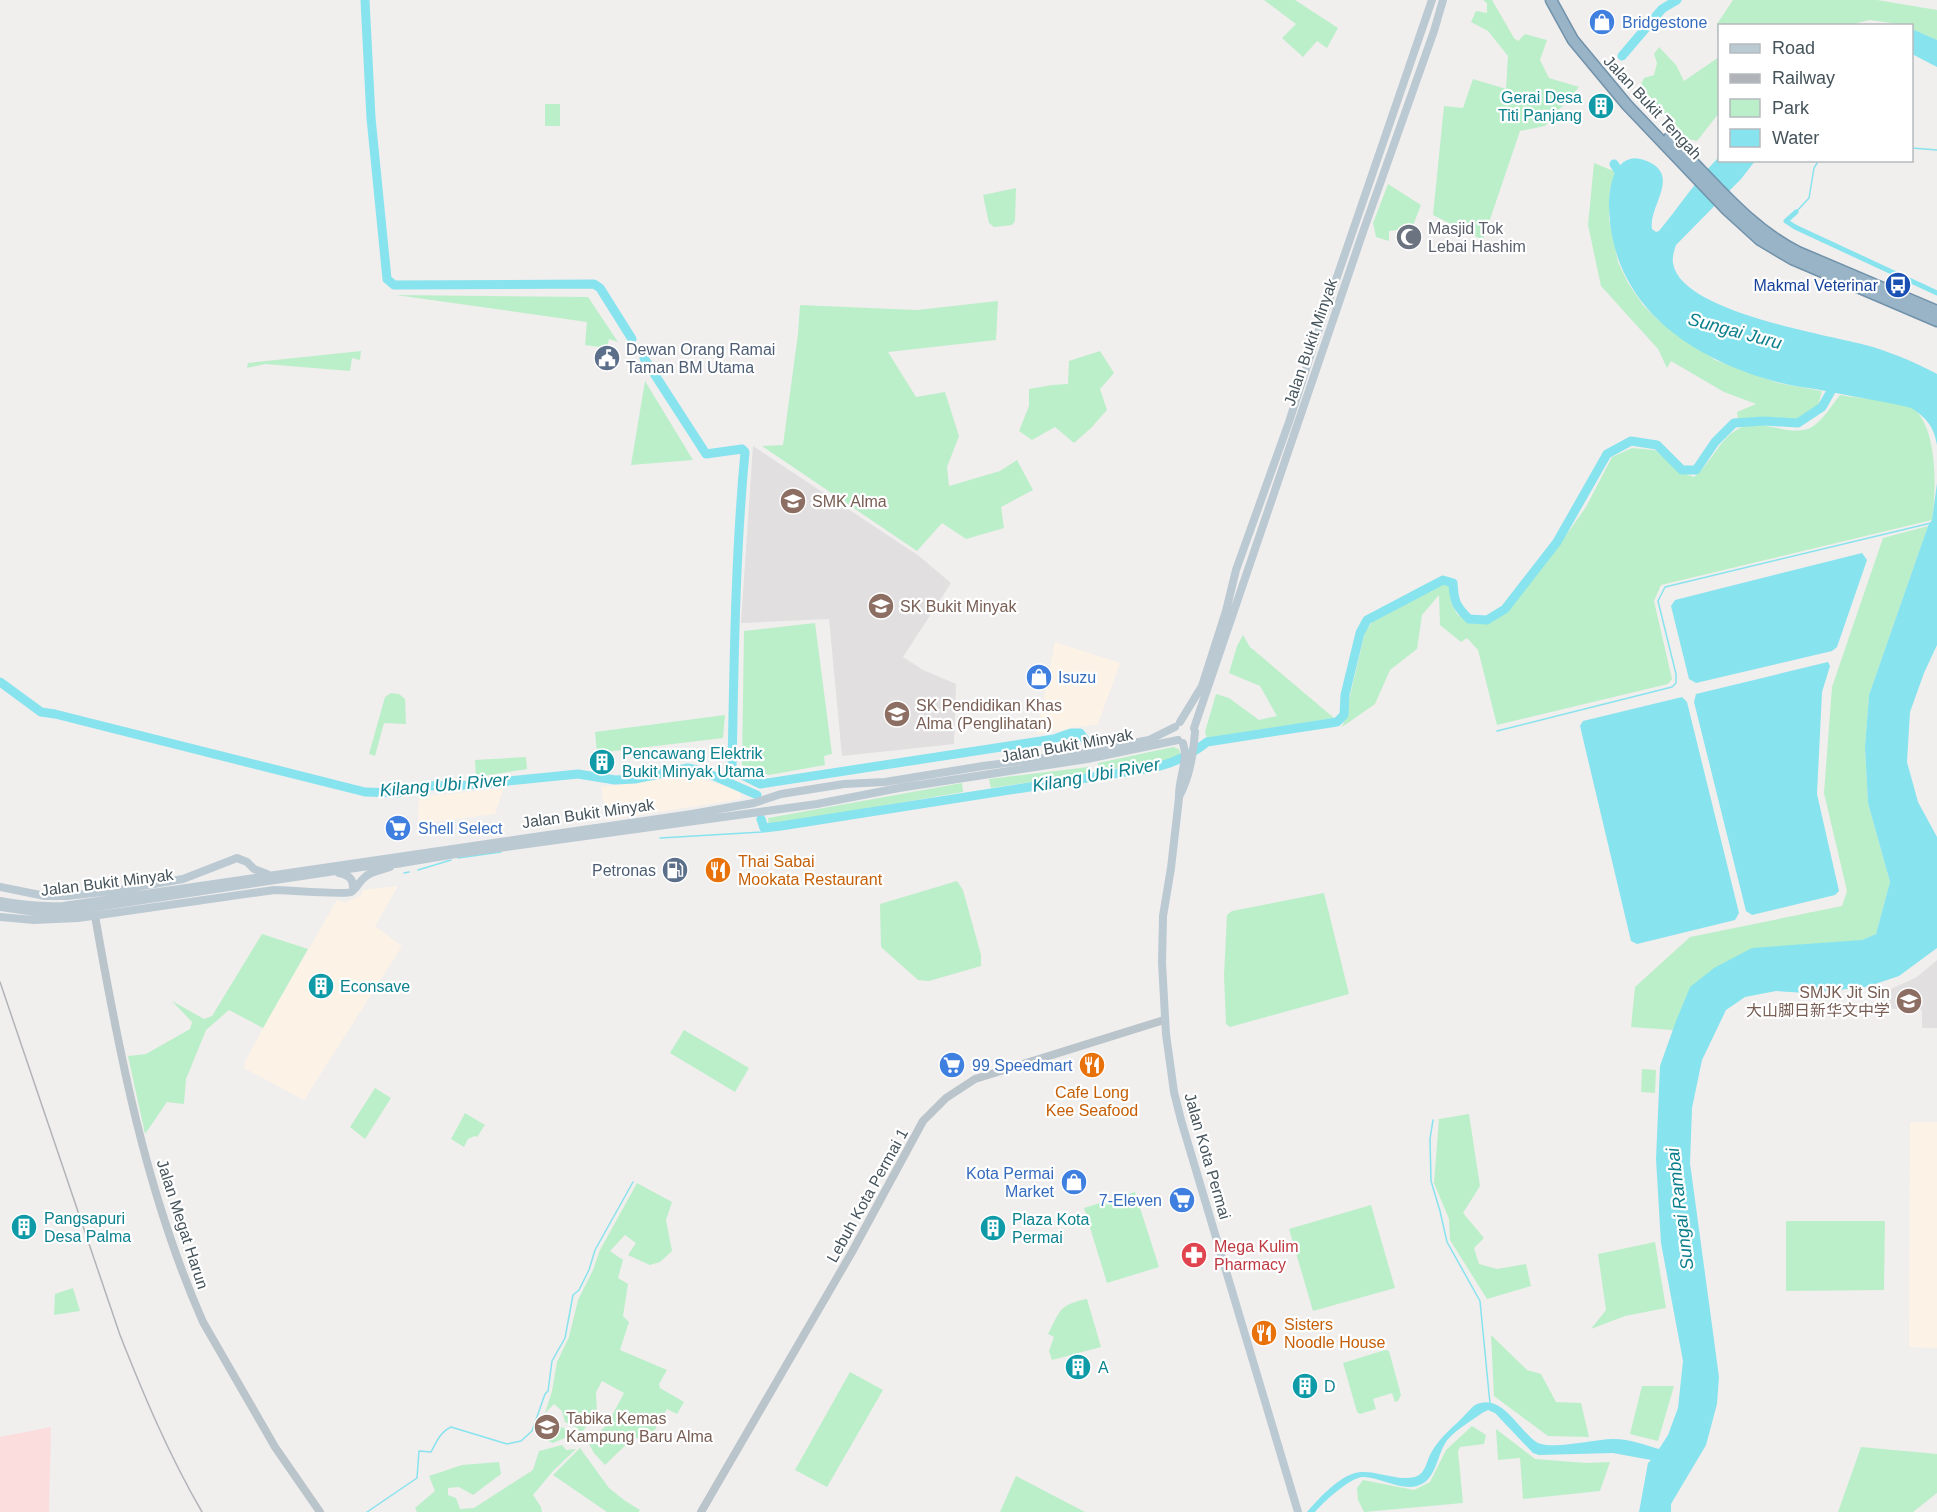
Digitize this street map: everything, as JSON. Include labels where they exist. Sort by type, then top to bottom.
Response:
[{"type":"highway","name":"Jalan Bukit Tengah","points":[[1551,0],[1573,40],[1595,67],[1628,105],[1697,171]]},
{"type":"highway","name":"Jalan Bukit Tengah","points":[[1559,0],[1576,34],[1615,82],[1760,240],[1784,254],[1937,321]]},
{"type":"highway","name":"Jalan Bukit Tengah","points":[[1730,206],[1779,242],[1798,252],[1937,311]]},
{"type":"main road","name":"Jalan Bukit Minyak","points":[[0,907],[42,913],[64,912],[271,875],[692,814],[754,803],[781,794],[844,784],[860,784],[1083,753],[1149,740],[1178,724],[1202,686],[1226,611],[1236,570],[1289,422],[1432,0]]},
{"type":"main road","name":"Jalan Bukit Minyak","points":[[1195,730],[1443,0]]},
{"type":"main road","points":[[1387,134],[1391,137],[1397,135]]},
{"type":"main road","points":[[1383,146],[1390,145],[1392,149]]},
{"type":"main road","points":[[1185,745],[1174,733],[1178,724],[1189,722],[1195,730]]},
{"type":"main road","name":"Jalan Kota Permai","points":[[1195,730],[1185,745],[1188,766],[1178,787],[1179,798],[1162,923],[1164,1020],[1174,1092],[1181,1120],[1298,1510]]},
{"type":"main road","name":"Jalan Bukit Minyak","points":[[0,901],[42,907],[63,906],[396,864],[754,813],[934,782],[1185,745]]},
{"type":"main road","points":[[846,798],[791,803],[790,800],[792,797],[860,784]]},
{"type":"main road","points":[[754,803],[779,801],[780,804],[754,813]]},
{"type":"main road","points":[[223,885],[242,874],[245,867],[242,859]]},
{"type":"main road","points":[[0,887],[45,896],[79,895],[183,879],[229,860],[242,859],[254,869],[271,875]]},
{"type":"main road","points":[[0,917],[58,920],[274,890],[344,894],[353,890],[370,873],[396,864]]},
{"type":"main road","points":[[334,872],[347,875],[354,882],[353,890]]},
{"type":"street","name":"Jalan Megat Harun","points":[[95,916],[121,1053],[151,1179],[193,1300],[203,1322],[275,1447],[320,1512]]},
{"type":"street","name":"Lebuh Kota Permai 1","points":[[701,1512],[852,1252],[923,1121],[946,1098],[975,1079],[1164,1020]]},
{"type":"shaded area","points":[[753,446],[919,556],[951,583],[903,657],[923,670],[956,684],[954,744],[842,756],[829,619],[741,623]]},
{"type":"shaded area","points":[[1055,642],[1120,663],[1098,724],[1037,734]]},
{"type":"shaded area","points":[[689,776],[740,790],[741,799],[607,820],[601,787]]},
{"type":"shaded area","points":[[504,788],[495,814],[418,824],[419,797]]},
{"type":"shaded area","points":[[398,886],[375,926],[402,946],[304,1100],[244,1068],[263,1028],[337,900],[345,903],[361,895],[363,890]]},
{"type":"shaded area","name":"SMJK Jit Sin 大山脚日新华文中学","points":[[1937,960],[1937,1028],[1922,1028],[1922,1010],[1881,1008],[1882,993],[1917,977]]},
{"type":"shaded area","points":[[1910,1122],[1937,1122],[1937,1348],[1909,1347]]},
{"type":"shaded area","points":[[51,1427],[49,1512],[0,1512],[0,1437]]},
{"type":"green space","points":[[1264,0],[1295,0],[1338,28],[1327,48],[1317,41],[1303,57],[1282,38],[1296,24]]},
{"type":"green space","points":[[1483,0],[1492,0],[1518,41],[1525,34],[1547,40],[1540,60],[1549,78],[1579,87],[1545,126],[1520,131],[1483,240],[1433,215],[1444,106],[1463,108],[1473,79],[1506,89],[1508,56],[1488,31],[1471,22],[1476,11],[1487,13],[1487,3]]},
{"type":"green space","points":[[1733,0],[1877,0],[1937,10],[1937,40],[1913,29],[1913,24],[1870,20],[1853,24],[1718,24],[1718,40],[1717,24]]},
{"type":"green space","points":[[1659,47],[1676,65],[1684,81],[1718,58],[1718,114],[1697,141],[1688,139],[1640,86],[1644,78],[1654,75],[1657,63],[1654,54]]},
{"type":"green space","points":[[545,104],[560,104],[560,126],[545,126]]},
{"type":"green space","points":[[1594,163],[1616,172],[1610,188],[1609,219],[1618,262],[1628,283],[1643,305],[1658,320],[1715,360],[1778,383],[1822,391],[1818,406],[1798,419],[1738,420],[1737,412],[1756,404],[1724,392],[1671,361],[1667,368],[1658,349],[1601,286],[1588,225]]},
{"type":"green space","points":[[1388,184],[1421,205],[1412,228],[1389,231],[1389,241],[1376,237],[1373,223]]},
{"type":"green space","points":[[1016,188],[1015,221],[1012,225],[994,227],[989,223],[983,195]]},
{"type":"green space","points":[[396,295],[588,297],[618,342],[609,339],[607,348],[585,345],[587,322]]},
{"type":"green space","points":[[998,301],[996,340],[888,352],[916,397],[945,392],[959,436],[947,467],[949,486],[1000,471],[1017,460],[1033,490],[1001,507],[1004,528],[966,539],[942,523],[917,551],[762,446],[783,445],[800,305],[917,310]]},
{"type":"green space","points":[[361,351],[360,360],[352,358],[350,371],[265,364],[247,368],[248,363]]},
{"type":"green space","points":[[1100,351],[1114,373],[1100,389],[1107,410],[1091,428],[1074,443],[1055,427],[1032,440],[1019,431],[1029,406],[1029,389],[1068,384],[1069,361]]},
{"type":"green space","points":[[645,381],[693,460],[631,465]]},
{"type":"green space","points":[[1840,395],[1906,406],[1913,408],[1921,417],[1931,443],[1935,475],[1932,520],[1661,585],[1654,601],[1672,679],[1668,684],[1497,725],[1478,650],[1467,638],[1461,642],[1440,625],[1439,595],[1422,615],[1417,649],[1390,670],[1375,704],[1342,727],[1348,712],[1365,632],[1373,621],[1441,584],[1447,584],[1450,587],[1451,602],[1457,614],[1470,623],[1484,624],[1496,618],[1512,605],[1535,571],[1559,545],[1586,507],[1612,457],[1632,448],[1655,450],[1680,472],[1694,477],[1734,431],[1750,425],[1804,430],[1820,420]]},
{"type":"green space","points":[[1928,526],[1869,695],[1865,747],[1868,803],[1890,882],[1876,934],[1862,940],[1690,987],[1673,1030],[1631,1027],[1635,987],[1690,937],[1842,906],[1847,891],[1824,793],[1832,687],[1883,538]]},
{"type":"green space","points":[[815,623],[832,754],[824,756],[825,765],[769,775],[742,765],[744,631]]},
{"type":"green space","points":[[1243,635],[1250,647],[1334,718],[1207,738],[1205,732],[1216,694],[1229,698],[1259,720],[1277,716],[1260,686],[1229,673],[1237,646]]},
{"type":"green space","points":[[391,693],[399,694],[405,699],[406,724],[384,723],[375,756],[369,754],[385,697]]},
{"type":"green space","points":[[725,715],[723,738],[597,753],[595,732]]},
{"type":"green space","points":[[1173,747],[1179,749],[1180,754],[1172,760],[1099,771],[1098,763]]},
{"type":"green space","points":[[526,757],[527,769],[476,777],[475,760]]},
{"type":"green space","points":[[1088,767],[1090,773],[991,788],[989,779]]},
{"type":"green space","points":[[962,783],[963,792],[769,825],[768,818]]},
{"type":"green space","points":[[957,881],[963,890],[981,955],[981,966],[929,981],[918,980],[881,947],[880,904]]},
{"type":"green space","points":[[1324,893],[1349,994],[1230,1027],[1226,1024],[1224,975],[1227,915],[1232,911]]},
{"type":"green space","points":[[262,934],[308,949],[263,1028],[229,1010],[206,1030],[186,1079],[184,1104],[167,1102],[145,1134],[128,1056],[146,1054],[190,1029],[192,1022],[172,1001],[204,1019],[212,1016]]},
{"type":"green space","points":[[684,1030],[749,1068],[735,1092],[670,1053]]},
{"type":"green space","points":[[1642,1069],[1656,1070],[1655,1093],[1641,1092]]},
{"type":"green space","points":[[375,1088],[391,1098],[365,1139],[350,1127]]},
{"type":"green space","points":[[465,1113],[485,1125],[477,1137],[468,1139],[464,1147],[451,1139]]},
{"type":"green space","points":[[1469,1114],[1480,1186],[1463,1213],[1484,1238],[1474,1248],[1479,1264],[1497,1269],[1526,1264],[1531,1286],[1487,1299],[1450,1240],[1449,1219],[1434,1183],[1439,1119]]},
{"type":"green space","points":[[637,1183],[672,1202],[666,1220],[672,1251],[660,1262],[650,1265],[628,1255],[636,1243],[625,1235],[610,1251],[623,1260],[618,1278],[628,1284],[623,1316],[629,1322],[620,1350],[667,1370],[659,1384],[660,1388],[684,1402],[677,1414],[667,1409],[647,1443],[634,1437],[605,1465],[588,1442],[607,1425],[624,1393],[602,1381],[596,1392],[597,1413],[581,1433],[577,1428],[565,1422],[562,1411],[554,1404],[545,1413],[557,1362],[569,1337],[578,1300],[600,1250]]},
{"type":"green space","points":[[1135,1192],[1159,1267],[1107,1283],[1084,1208]]},
{"type":"green space","points":[[1371,1205],[1395,1288],[1313,1311],[1289,1229]]},
{"type":"green space","points":[[1786,1221],[1885,1221],[1884,1290],[1786,1291]]},
{"type":"green space","points":[[1655,1242],[1666,1308],[1625,1316],[1591,1329],[1606,1310],[1598,1254]]},
{"type":"green space","points":[[73,1288],[80,1311],[54,1315],[55,1294]]},
{"type":"green space","points":[[1087,1299],[1101,1347],[1052,1360],[1049,1351],[1054,1337],[1048,1334],[1058,1314],[1065,1306]]},
{"type":"green space","points":[[1491,1335],[1527,1370],[1541,1374],[1556,1402],[1581,1403],[1589,1437],[1548,1436],[1494,1396]]},
{"type":"green space","points":[[1385,1350],[1389,1351],[1401,1395],[1395,1402],[1392,1393],[1373,1399],[1376,1409],[1360,1414],[1357,1412],[1343,1363]]},
{"type":"green space","points":[[850,1372],[883,1390],[827,1487],[795,1470]]},
{"type":"green space","points":[[1642,1386],[1674,1386],[1658,1441],[1630,1434]]},
{"type":"green space","points":[[558,1425],[574,1434],[553,1443],[546,1440]]},
{"type":"green space","points":[[1472,1426],[1486,1435],[1484,1444],[1460,1447],[1458,1451],[1463,1503],[1364,1512],[1358,1500],[1357,1488],[1363,1480],[1414,1490],[1430,1482],[1446,1450]]},
{"type":"green space","points":[[1496,1429],[1535,1459],[1586,1463],[1610,1462],[1600,1491],[1523,1499],[1520,1458],[1498,1460]]},
{"type":"green space","points":[[562,1445],[566,1450],[576,1449],[533,1495],[542,1512],[417,1512],[415,1508],[435,1491],[429,1476],[462,1465],[499,1462],[501,1474],[473,1495],[459,1487],[448,1488],[448,1495],[456,1498],[460,1509],[474,1508],[533,1470],[539,1451]]},
{"type":"green space","points":[[1861,1447],[1937,1454],[1937,1493],[1913,1512],[1838,1512]]},
{"type":"green space","points":[[580,1448],[609,1488],[640,1510],[639,1512],[607,1512],[553,1475]]},
{"type":"green space","points":[[1016,1476],[1085,1512],[1000,1512]]},
{"type":"water","points":[[1913,29],[1937,40],[1937,67],[1913,55]]},
{"type":"water","name":"Sungai Juru","points":[[1633,158],[1651,163],[1659,169],[1663,185],[1652,221],[1652,229],[1656,232],[1718,158],[1718,162],[1754,162],[1741,179],[1676,245],[1673,263],[1682,280],[1701,296],[1729,308],[1760,319],[1873,347],[1937,374],[1937,445],[1929,424],[1911,408],[1784,384],[1745,372],[1686,342],[1661,322],[1640,299],[1624,272],[1613,241],[1609,200],[1615,172],[1624,162]]},
{"type":"water","name":"Sungai Rambai","points":[[1937,483],[1937,645],[1910,712],[1907,762],[1918,802],[1937,837],[1937,948],[1899,976],[1866,987],[1807,993],[1776,991],[1745,997],[1726,1010],[1702,1060],[1692,1108],[1690,1163],[1719,1377],[1717,1404],[1706,1445],[1671,1504],[1671,1512],[1639,1512],[1648,1463],[1651,1460],[1613,1453],[1539,1455],[1533,1453],[1495,1413],[1488,1410],[1449,1438],[1433,1473],[1418,1486],[1402,1486],[1369,1478],[1357,1478],[1330,1497],[1315,1512],[1307,1512],[1334,1485],[1358,1472],[1406,1478],[1418,1476],[1440,1439],[1473,1406],[1485,1402],[1502,1408],[1531,1438],[1545,1445],[1614,1439],[1659,1449],[1668,1435],[1678,1408],[1683,1361],[1661,1243],[1656,1159],[1660,1066],[1690,987],[1714,968],[1752,948],[1862,940],[1876,934],[1890,882],[1868,803],[1865,747],[1869,695],[1932,520]]},
{"type":"water","points":[[1862,553],[1867,560],[1837,647],[1832,651],[1696,683],[1689,679],[1671,606],[1675,600]]},
{"type":"water","points":[[1828,662],[1830,666],[1822,692],[1817,794],[1839,891],[1835,895],[1752,915],[1746,911],[1694,702],[1696,694]]},
{"type":"water","points":[[1682,697],[1687,702],[1739,913],[1735,920],[1637,944],[1631,941],[1580,726],[1583,721]]},
{"type":"waterway","points":[[365,0],[371,118],[387,279],[394,285],[594,284],[600,288],[632,339]]},
{"type":"waterway","points":[[1622,56],[1662,9],[1677,0]]},
{"type":"waterway","points":[[1913,148],[1937,150]]},
{"type":"waterway","points":[[1796,212],[1809,198],[1814,168],[1818,162]]},
{"type":"waterway","points":[[1614,164],[1623,178]]},
{"type":"waterway","points":[[1796,212],[1786,221],[1795,227],[1937,293]]},
{"type":"waterway","points":[[644,358],[706,454],[742,449],[745,452],[737,571],[732,770],[760,784],[1054,739],[1071,733],[1080,733],[1086,741]]},
{"type":"waterway","name":"Kilang Ubi River","points":[[761,819],[764,828],[781,826],[1157,767],[1171,763],[1207,742],[1337,722],[1344,715],[1345,695],[1360,633],[1367,620],[1443,580],[1453,583],[1456,603],[1469,619],[1487,620],[1505,609],[1557,542],[1607,454],[1631,441],[1657,445],[1682,470],[1696,470],[1715,442],[1734,423],[1764,421],[1798,423],[1822,407],[1831,391],[1833,380]]},
{"type":"waterway","points":[[1497,731],[1672,687],[1676,683],[1676,674],[1658,601],[1665,587],[1931,523]]},
{"type":"waterway","name":"Kilang Ubi River","points":[[0,682],[41,712],[365,792],[398,793],[425,786],[469,785],[578,774],[615,780],[635,779],[688,768],[705,772],[757,795]]},
{"type":"waterway","points":[[660,838],[762,832],[764,828]]},
{"type":"waterway","points":[[458,858],[501,852]]},
{"type":"waterway","points":[[418,870],[451,860]]},
{"type":"waterway","points":[[404,873],[409,872]]},
{"type":"waterway","points":[[1433,1120],[1430,1139],[1431,1181],[1447,1242],[1480,1301],[1490,1404]]},
{"type":"waterway","points":[[367,1512],[417,1478],[419,1451],[431,1452],[441,1435],[451,1427],[507,1444],[521,1441],[532,1431],[548,1391],[552,1361],[565,1338],[573,1295],[579,1290],[589,1270],[595,1250],[633,1182]]},
{"type":"railway","points":[[0,982],[120,1335],[158,1425],[202,1512]]},
{"type":"place","name":"Bridgestone","points":[[1602,22]]},
{"type":"place","name":"Gerai Desa Titi Panjang","points":[[1601,106]]},
{"type":"place","name":"Masjid Tok Lebai Hashim","points":[[1409,237]]},
{"type":"place","name":"Makmal Veterinar","points":[[1898,285]]},
{"type":"place","name":"Dewan Orang Ramai Taman BM Utama","points":[[607,358]]},
{"type":"place","name":"SMK Alma","points":[[793,501]]},
{"type":"place","name":"SK Bukit Minyak","points":[[881,606]]},
{"type":"place","name":"Isuzu","points":[[1039,677]]},
{"type":"place","name":"SK Pendidikan Khas Alma (Penglihatan)","points":[[897,714]]},
{"type":"place","name":"Pencawang Elektrik Bukit Minyak Utama","points":[[602,762]]},
{"type":"place","name":"Shell Select","points":[[398,828]]},
{"type":"place","name":"Petronas","points":[[675,870]]},
{"type":"place","name":"Thai Sabai Mookata Restaurant","points":[[718,870]]},
{"type":"place","name":"Econsave","points":[[321,986]]},
{"type":"place","name":"SMJK Jit Sin 大山脚日新华文中学","points":[[1909,1001]]},
{"type":"place","name":"99 Speedmart","points":[[952,1065]]},
{"type":"place","name":"Cafe Long Kee Seafood","points":[[1092,1065]]},
{"type":"place","name":"Kota Permai Market","points":[[1074,1182]]},
{"type":"place","name":"7-Eleven","points":[[1182,1200]]},
{"type":"place","name":"Pangsapuri Desa Palma","points":[[24,1227]]},
{"type":"place","name":"Plaza Kota Permai","points":[[993,1228]]},
{"type":"place","name":"Mega Kulim Pharmacy","points":[[1194,1255]]},
{"type":"place","name":"Sisters Noodle House","points":[[1264,1333]]},
{"type":"place","name":"A","points":[[1078,1367]]},
{"type":"place","name":"D","points":[[1305,1386]]},
{"type":"place","name":"Tabika Kemas Kampung Baru Alma","points":[[547,1427]]}]
